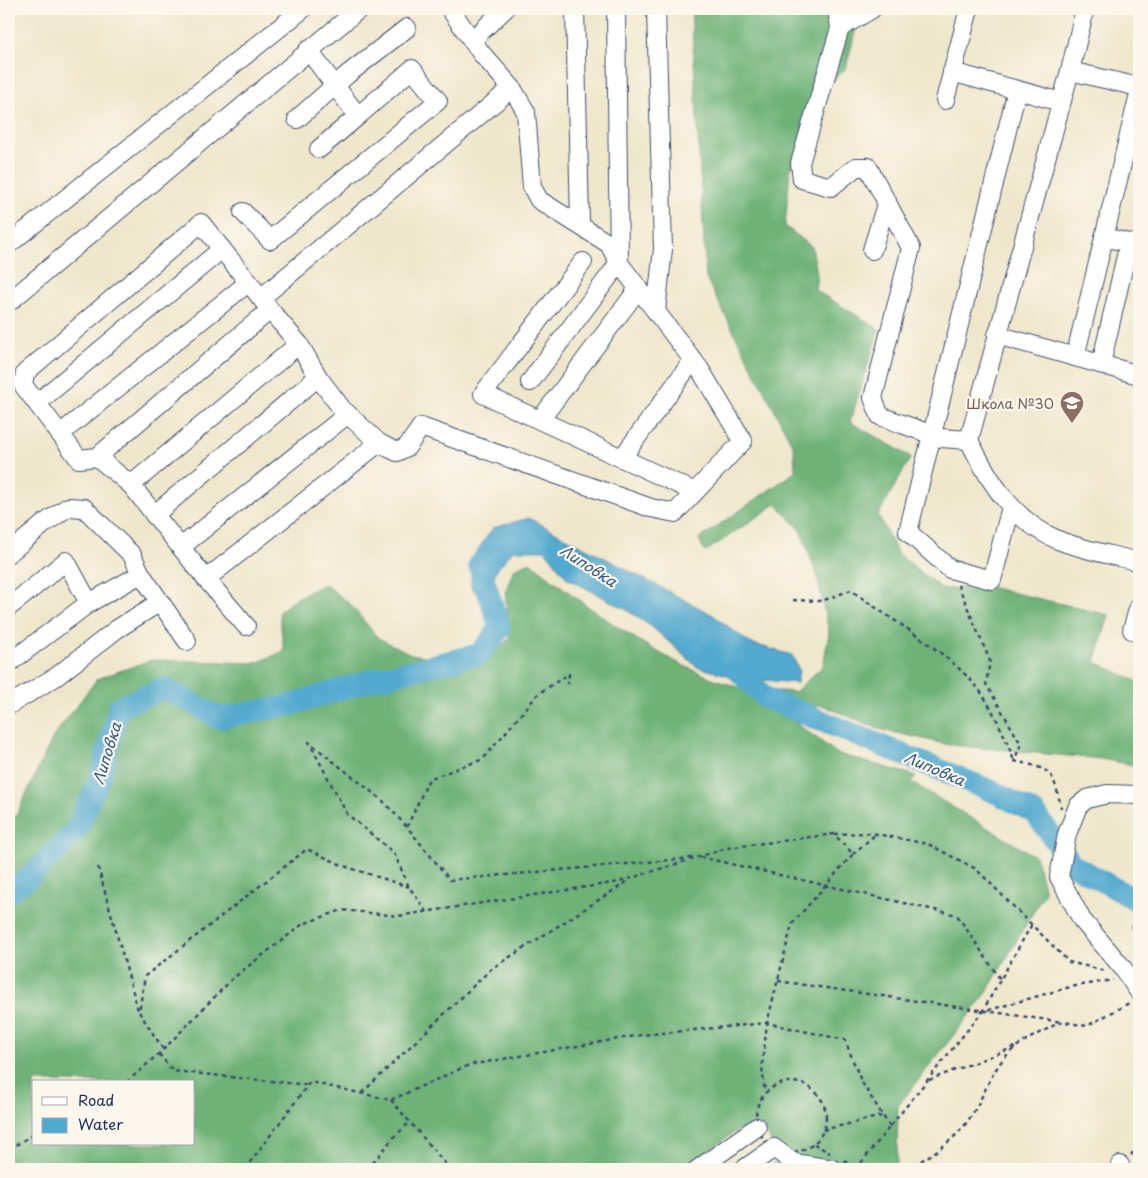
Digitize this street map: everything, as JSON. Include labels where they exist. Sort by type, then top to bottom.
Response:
[{"type":"street","points":[[9,244],[303,9]]},
{"type":"street","points":[[9,302],[359,9]]},
{"type":"street","points":[[450,9],[472,40],[512,88],[526,112],[532,187],[539,200],[609,244],[619,263],[693,360],[744,441],[675,513],[650,508],[421,428],[407,447],[397,452],[379,443],[348,414],[318,377],[299,344],[266,304],[248,282],[201,223],[25,373],[23,385],[79,459],[98,457],[266,304],[512,88]]},
{"type":"street","points":[[472,40],[505,9]]},
{"type":"street","points":[[576,9],[580,222]]},
{"type":"street","points":[[530,382],[619,263],[616,9]]},
{"type":"street","points":[[656,9],[663,249],[656,311]]},
{"type":"street","points":[[837,9],[840,28],[800,163],[802,178],[831,187],[856,167],[868,166],[911,248],[873,398],[880,416],[941,438],[969,440]]},
{"type":"street","points":[[840,28],[872,9]]},
{"type":"street","points":[[945,100],[969,9]]},
{"type":"street","points":[[1086,9],[969,440],[987,477],[1011,508],[1031,524],[1058,540],[1139,562]]},
{"type":"street","points":[[297,119],[348,74],[407,28]]},
{"type":"street","points":[[308,50],[358,116]]},
{"type":"street","points":[[243,212],[270,240],[438,102],[412,70],[320,149]]},
{"type":"street","points":[[1070,70],[1139,87]]},
{"type":"street","points":[[952,72],[1061,102]]},
{"type":"street","points":[[1011,508],[992,580],[950,569],[908,532],[1017,90]]},
{"type":"street","points":[[1075,357],[1139,94]]},
{"type":"street","points":[[872,250],[887,201]]},
{"type":"street","points":[[1101,364],[1129,243],[1104,237]]},
{"type":"street","points":[[37,403],[222,249]]},
{"type":"street","points":[[583,262],[483,394],[695,492]]},
{"type":"street","points":[[60,434],[248,282]]},
{"type":"street","points":[[540,420],[639,288]]},
{"type":"street","points":[[997,335],[1139,375]]},
{"type":"street","points":[[131,485],[299,344]]},
{"type":"street","points":[[622,458],[693,360]]},
{"type":"street","points":[[154,515],[318,377]]},
{"type":"street","points":[[181,548],[348,414]]},
{"type":"street","points":[[206,579],[379,443]]},
{"type":"street","points":[[98,457],[131,485],[246,626]]},
{"type":"street","points":[[9,553],[45,523],[68,507],[84,508],[132,555],[141,574],[187,641]]},
{"type":"street","points":[[9,607],[66,560],[89,603]]},
{"type":"street","points":[[9,662],[89,603],[141,574]]},
{"type":"street","points":[[9,705],[57,676],[118,629],[160,602]]},
{"type":"street","points":[[1132,630],[1139,606]]},
{"type":"street","points":[[1136,997],[1129,977],[1082,920],[1059,877],[1067,834],[1078,806],[1087,798],[1107,794],[1139,796]]},
{"type":"street","points":[[698,1169],[757,1128]]},
{"type":"street","points":[[744,1169],[774,1148],[794,1163],[832,1169]]},
{"type":"path","points":[[950,569],[990,661],[986,684],[1022,744],[1014,761]]},
{"type":"path","points":[[793,600],[822,601],[851,590],[944,656],[977,687],[1007,741],[1014,761]]},
{"type":"path","points":[[407,827],[429,779],[483,759],[539,693],[569,674],[568,684]]},
{"type":"path","points":[[427,912],[409,887],[394,853],[347,814],[309,742],[382,801],[407,827],[450,880],[699,857],[957,914],[1000,979]]},
{"type":"path","points":[[1014,761],[1042,766],[1055,779],[1067,834]]},
{"type":"path","points":[[834,834],[853,854]]},
{"type":"path","points":[[129,1080],[159,1054],[233,978],[303,924],[342,910],[398,916],[427,912],[619,882],[727,848],[834,834],[876,834],[928,844],[976,869],[1069,962],[1129,977]]},
{"type":"path","points":[[814,1144],[823,1130],[826,1113],[823,1102],[807,1086],[796,1082],[784,1082],[764,1093],[762,1067],[768,1023],[792,924],[853,854],[876,834]]},
{"type":"path","points":[[139,1012],[145,976],[307,849],[344,866],[409,887]]},
{"type":"path","points":[[98,866],[139,1012],[163,1050]]},
{"type":"path","points":[[362,1094],[491,969],[634,878]]},
{"type":"path","points":[[856,1169],[982,1012],[1032,923]]},
{"type":"path","points":[[982,1012],[1070,987],[1129,977]]},
{"type":"path","points":[[778,981],[1087,1026],[1136,997]]},
{"type":"path","points":[[928,1081],[1016,1047],[1064,1022]]},
{"type":"path","points":[[245,1169],[310,1082],[391,1100],[469,1065],[641,1035],[768,1023],[845,1040],[861,1081],[890,1127]]},
{"type":"path","points":[[907,1169],[938,1151],[958,1134],[973,1113],[993,1072],[1016,1047]]},
{"type":"path","points":[[159,1054],[173,1071],[308,1085]]},
{"type":"path","points":[[391,1100],[450,1169]]},
{"type":"path","points":[[823,1130],[882,1116]]},
{"type":"path","points":[[368,1169],[393,1138],[409,1123]]},
{"type":"path","points":[[9,1149],[32,1135]]},
{"type":"green space","points":[[691,9],[861,9],[846,68],[816,97],[790,171],[785,226],[812,247],[817,274],[815,290],[879,329],[850,422],[911,457],[878,515],[898,554],[942,589],[989,587],[1109,615],[1095,662],[1139,682],[1139,766],[1101,759],[950,745],[879,729],[822,705],[780,711],[838,754],[916,776],[911,782],[1036,857],[1045,892],[985,995],[898,1106],[897,1163],[891,1169],[765,1169],[779,1160],[764,1126],[738,1130],[681,1169],[9,1169],[9,820],[16,816],[53,737],[97,679],[151,660],[257,663],[284,651],[279,612],[296,598],[325,584],[351,605],[378,638],[411,654],[478,664],[510,638],[505,592],[514,569],[530,562],[603,617],[682,665],[745,689],[795,692],[823,666],[829,633],[817,575],[800,529],[776,504],[705,552],[699,539],[795,472],[794,448],[706,278]]},
{"type":"green space","points":[[1139,912],[1139,942],[1131,928]]},
{"type":"water","points":[[529,518],[713,615],[750,643],[792,655],[799,670],[797,683],[739,678],[697,667],[652,627],[625,609],[567,578],[545,550],[513,550],[496,571],[485,603],[471,587],[472,558],[493,528]]},
{"type":"waterway","name":"Липовка","points":[[9,892],[30,877],[77,829],[101,775],[119,707],[164,688],[220,718],[290,705],[371,680],[480,654],[500,628],[479,565]]},
{"type":"waterway","name":"Липовка","points":[[725,658],[766,698],[994,792],[1035,813],[1072,864],[1139,902]]},
{"type":"place","name":"Школа №30","points":[[1072,424]]}]
